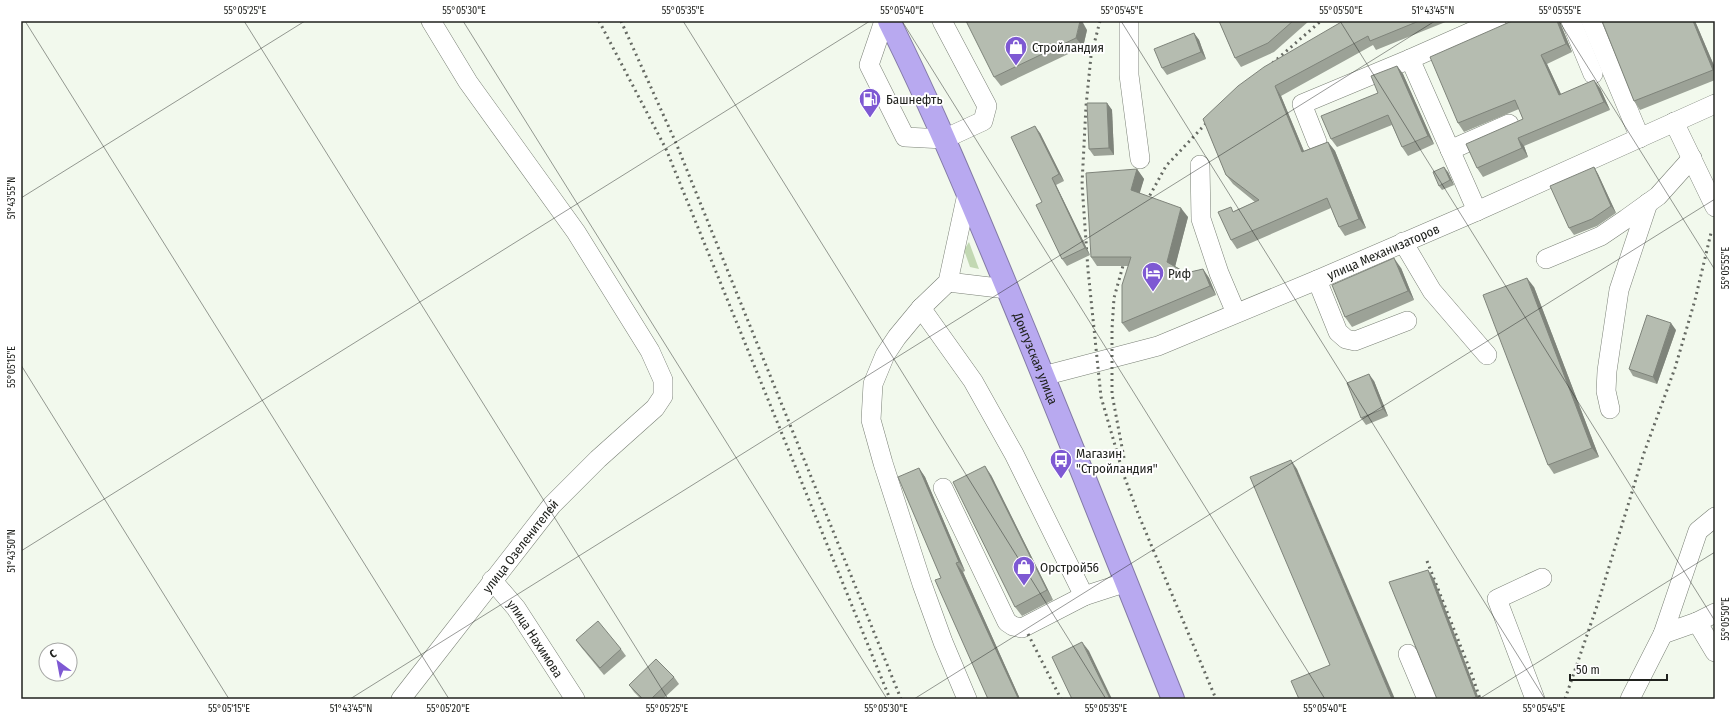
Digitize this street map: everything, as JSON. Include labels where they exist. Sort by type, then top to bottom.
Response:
[{"type":"highway","name":"Донгузская улица","points":[[889,21],[944,139],[1008,289],[1173,699]]},
{"type":"street","name":"улица Озеленителей","points":[[401,699],[492,580],[552,505],[598,459],[655,408],[663,396],[663,380],[650,351],[576,232],[468,82],[431,21]]},
{"type":"street","points":[[884,21],[869,65],[905,137],[944,139],[983,121],[987,106],[942,21]]},
{"type":"street","points":[[1129,21],[1129,75],[1140,159]]},
{"type":"street","points":[[1317,142],[1302,104],[1496,21]]},
{"type":"street","points":[[1571,21],[1593,74]]},
{"type":"street","points":[[1591,21],[1640,138]]},
{"type":"street","points":[[1410,59],[1477,211]]},
{"type":"street","name":"улица Механизаторов","points":[[1043,376],[1158,346],[1477,211],[1715,104]]},
{"type":"street","points":[[1674,122],[1715,207]]},
{"type":"street","points":[[1450,150],[1509,124]]},
{"type":"street","points":[[1546,258],[1601,236],[1658,196],[1692,158]]},
{"type":"street","points":[[1200,165],[1201,219],[1219,273],[1236,313]]},
{"type":"street","points":[[967,194],[948,282],[921,308],[884,355],[873,384],[871,420],[883,463],[922,584],[943,642],[967,699]]},
{"type":"street","points":[[1610,409],[1606,391],[1607,372],[1620,290],[1648,203]]},
{"type":"street","points":[[1403,242],[1432,291],[1487,355]]},
{"type":"street","points":[[1317,280],[1338,332],[1346,339],[1355,341],[1407,321]]},
{"type":"street","points":[[948,282],[1008,289]]},
{"type":"street","points":[[921,308],[977,388],[1014,454],[1084,596]]},
{"type":"street","points":[[943,488],[1007,622],[1013,626],[1022,628],[1084,596],[1127,582]]},
{"type":"street","points":[[1630,699],[1663,634],[1698,531],[1715,517]]},
{"type":"street","points":[[1535,699],[1497,599],[1542,578]]},
{"type":"street","name":"улица Нахимова","points":[[492,580],[516,608],[570,696]]},
{"type":"street","points":[[1663,634],[1715,614]]},
{"type":"street","points":[[1697,622],[1715,652]]},
{"type":"street","points":[[1408,654],[1427,699]]},
{"type":"green space","points":[[969,242],[979,269],[970,267],[964,250]]},
{"type":"building","name":"Стройландия","points":[[966,21],[1080,21],[1076,38],[994,77]]},
{"type":"building","points":[[1219,21],[1293,21],[1268,43],[1235,58]]},
{"type":"building","points":[[1343,21],[1419,21],[1370,41],[1368,36],[1275,86],[1302,152],[1328,142],[1359,219],[1339,227],[1327,198],[1231,240],[1218,212],[1231,207],[1233,212],[1259,200],[1226,175],[1203,119],[1238,86],[1264,67]]},
{"type":"building","points":[[1512,21],[1557,21],[1566,44],[1541,55],[1559,95],[1594,80],[1604,102],[1518,138],[1522,148],[1477,168],[1466,144],[1523,119],[1515,100],[1458,123],[1430,57]]},
{"type":"building","points":[[1602,21],[1693,21],[1713,70],[1634,101]]},
{"type":"building","points":[[1194,33],[1201,52],[1162,68],[1154,49]]},
{"type":"building","points":[[1397,66],[1428,136],[1402,147],[1388,115],[1331,139],[1321,116],[1378,93],[1371,76]]},
{"type":"building","points":[[1087,103],[1107,103],[1109,148],[1089,149]]},
{"type":"building","points":[[1035,126],[1059,174],[1052,178],[1085,248],[1062,259],[1036,205],[1042,202],[1011,137]]},
{"type":"building","points":[[1444,167],[1450,180],[1439,186],[1433,172]]},
{"type":"building","points":[[1594,167],[1611,206],[1592,219],[1569,228],[1550,186]]},
{"type":"building","points":[[1137,169],[1131,190],[1181,208],[1167,262],[1186,273],[1203,269],[1210,286],[1122,323],[1122,285],[1131,257],[1091,257],[1086,173]]},
{"type":"building","points":[[1394,258],[1408,291],[1345,317],[1332,285]]},
{"type":"building","points":[[1527,278],[1592,448],[1548,465],[1483,295]]},
{"type":"building","points":[[1647,315],[1671,323],[1653,377],[1629,369]]},
{"type":"building","points":[[1369,374],[1383,409],[1361,418],[1347,383]]},
{"type":"building","points":[[1291,460],[1392,699],[1299,699],[1291,681],[1330,665],[1250,477]]},
{"type":"building","points":[[985,466],[1047,590],[1015,607],[953,482]]},
{"type":"building","points":[[919,468],[959,562],[956,563],[1018,698],[1017,699],[988,699],[935,580],[941,578],[898,477]]},
{"type":"building","points":[[1428,570],[1476,697],[1470,699],[1437,699],[1389,582]]},
{"type":"building","points":[[598,621],[621,649],[600,668],[576,640]]},
{"type":"building","points":[[1082,642],[1110,699],[1072,699],[1052,657]]},
{"type":"building","points":[[656,659],[674,677],[651,699],[643,699],[629,685]]},
{"type":"railway","points":[[599,21],[666,149],[890,699]]},
{"type":"railway","points":[[621,21],[676,143],[901,699]]},
{"type":"railway","points":[[1100,21],[1091,56],[1086,106],[1082,184],[1088,270],[1101,397],[1123,473],[1139,516],[1216,699]]},
{"type":"railway","points":[[1268,67],[1321,21]]},
{"type":"railway","points":[[1144,206],[1166,166],[1213,116]]},
{"type":"railway","points":[[1565,699],[1597,606],[1644,453],[1675,368],[1695,300],[1711,233]]},
{"type":"railway","points":[[1124,458],[1112,394],[1112,329],[1114,298],[1126,255]]},
{"type":"railway","points":[[1427,561],[1480,699]]},
{"type":"railway","points":[[1028,634],[1061,699]]},
{"type":"place","name":"Стройландия","points":[[1016,66]]},
{"type":"place","name":"Башнефть","points":[[870,118]]},
{"type":"place","name":"Риф","points":[[1153,292]]},
{"type":"place","name":"Магазин \"Стройландия\"","points":[[1061,480]]},
{"type":"place","name":"Орстрой56","points":[[1024,586]]}]
